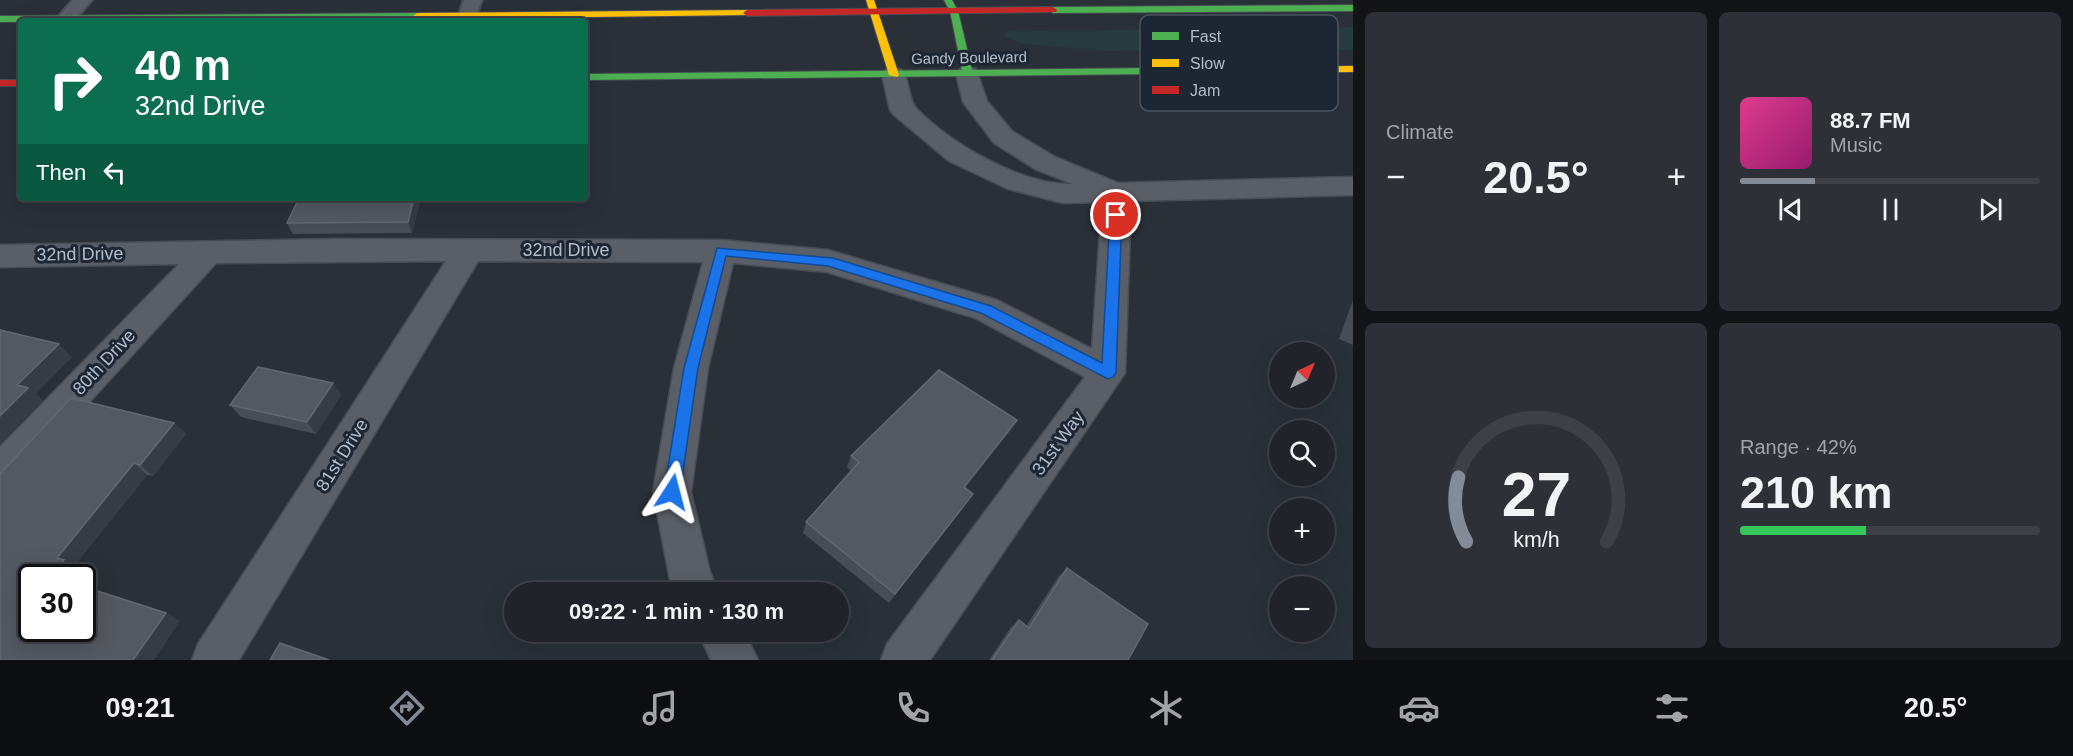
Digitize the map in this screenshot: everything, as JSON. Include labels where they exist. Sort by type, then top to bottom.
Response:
[{"type":"main road","points":[[872,5],[894,75]]},
{"type":"main road","points":[[66,18],[470,7],[951,5],[1353,8]]},
{"type":"main road","points":[[951,5],[968,74]]},
{"type":"main road","points":[[0,19],[18,19]]},
{"type":"main road","name":"Gandy Boulevard","points":[[1338,69],[1353,69]]},
{"type":"main road","name":"Gandy Boulevard","points":[[588,77],[1140,72]]},
{"type":"main road","points":[[0,83],[18,83]]},
{"type":"street","points":[[968,74],[975,102],[1003,137],[1045,163],[1117,192]]},
{"type":"street","points":[[894,75],[903,110],[958,155],[1008,180],[1063,194],[1351,188]]},
{"type":"street","points":[[1108,373],[1117,192]]},
{"type":"street","name":"32nd Drive","points":[[0,256],[469,250],[722,251],[828,261],[986,309],[1108,373]]},
{"type":"street","name":"81st Drive","points":[[214,660],[469,250]]},
{"type":"street","points":[[692,582],[672,492],[691,368],[722,251]]},
{"type":"street","name":"80th Drive","points":[[0,473],[208,252]]},
{"type":"street","name":"31st Way","points":[[903,660],[1108,373]]},
{"type":"street","points":[[726,642],[736,660]]},
{"type":"lane","points":[[66,18],[83,0]]},
{"type":"green space","points":[[1338,27],[1353,27],[1353,50],[1338,50]]},
{"type":"green space","points":[[1140,29],[1140,51],[1105,51],[1024,44],[1004,37],[1004,34],[1011,31]]},
{"type":"building","points":[[298,201],[413,201],[408,222],[287,223]]},
{"type":"building","points":[[0,330],[59,344],[17,385],[28,388],[0,416]]},
{"type":"building","points":[[258,367],[333,383],[307,422],[230,405]]},
{"type":"building","points":[[939,370],[1017,420],[964,487],[973,494],[895,594],[806,522],[859,462],[851,456]]},
{"type":"building","points":[[71,398],[174,423],[140,465],[134,463],[57,558],[64,560],[61,564],[18,564],[18,642],[96,642],[96,590],[166,613],[133,660],[0,660],[0,474]]},
{"type":"building","points":[[1067,568],[1148,624],[1128,660],[992,660],[1019,620],[1029,628]]},
{"type":"building","points":[[280,643],[329,660],[270,660]]},
{"type":"traffic: fast","points":[[948,0],[954,11],[968,74]]},
{"type":"traffic: fast","points":[[1053,10],[1353,8]]},
{"type":"traffic: fast","points":[[139,18],[417,16]]},
{"type":"traffic: fast","points":[[0,19],[18,19]]},
{"type":"traffic: fast","points":[[588,77],[1140,71]]},
{"type":"traffic: slow","points":[[870,0],[894,75]]},
{"type":"traffic: slow","points":[[417,16],[747,13]]},
{"type":"traffic: slow","points":[[1338,69],[1353,69]]},
{"type":"traffic: jam","points":[[747,13],[1053,10]]},
{"type":"traffic: jam","points":[[0,83],[18,83]]},
{"type":"route","points":[[672,492],[691,368],[722,251],[828,261],[986,309],[1108,373],[1116,215]]}]
